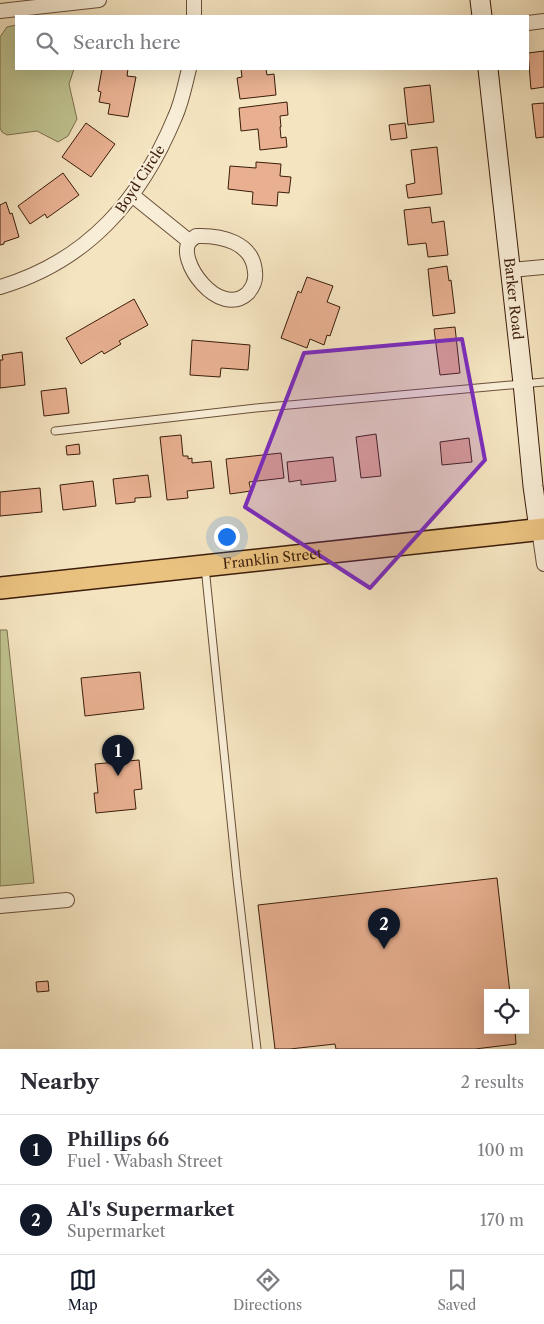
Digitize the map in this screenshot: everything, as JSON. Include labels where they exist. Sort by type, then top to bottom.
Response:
[{"type":"main road","name":"Franklin Street","points":[[0,588],[542,529]]},
{"type":"street","points":[[0,11],[99,0]]},
{"type":"street","points":[[194,0],[194,15]]},
{"type":"street","points":[[480,0],[482,15]]},
{"type":"street","points":[[529,23],[544,21]]},
{"type":"street","name":"Boyd Circle","points":[[0,287],[42,271],[60,261],[80,248],[115,216],[132,195],[157,156],[176,115],[189,70]]},
{"type":"street","name":"Barker Road","points":[[488,70],[533,486],[542,529]]},
{"type":"street","points":[[132,195],[190,241]]},
{"type":"street","points":[[196,236],[209,236],[229,240],[244,249],[251,257],[255,266],[256,276],[253,286],[246,294],[236,298],[225,299],[214,295],[202,285],[194,273],[187,249],[190,241],[196,236]]},
{"type":"street","points":[[511,270],[544,267]]},
{"type":"street","points":[[542,529],[544,564]]},
{"type":"street","points":[[0,906],[67,900]]},
{"type":"lane","points":[[55,431],[256,408],[544,382]]},
{"type":"lane","points":[[204,566],[236,880],[257,1049]]},
{"type":"highlighted area","points":[[462,339],[485,460],[370,588],[245,507],[304,353]]},
{"type":"green space","points":[[15,25],[15,70],[74,70],[69,84],[77,119],[68,136],[58,142],[37,131],[7,135],[0,128],[0,37],[7,27]]},
{"type":"green space","points":[[0,630],[7,630],[34,883],[0,886]]},
{"type":"building","points":[[544,51],[544,87],[531,89],[529,53]]},
{"type":"building","points":[[102,70],[128,70],[127,76],[136,77],[128,117],[108,114],[110,104],[99,102],[101,92],[98,91]]},
{"type":"building","points":[[241,70],[266,70],[267,75],[274,74],[276,95],[240,99],[237,78],[242,77]]},
{"type":"building","points":[[430,85],[434,122],[408,125],[404,88]]},
{"type":"building","points":[[287,102],[288,115],[280,116],[280,127],[281,138],[286,137],[287,147],[260,150],[258,129],[241,131],[239,108]]},
{"type":"building","points":[[544,103],[544,137],[536,138],[532,104]]},
{"type":"building","points":[[86,123],[115,144],[91,177],[62,157]]},
{"type":"building","points":[[405,123],[407,138],[391,140],[389,125]]},
{"type":"building","points":[[437,147],[442,194],[408,198],[406,185],[415,183],[411,150]]},
{"type":"building","points":[[256,162],[281,164],[280,176],[291,177],[289,193],[278,192],[277,206],[252,204],[253,192],[228,189],[230,166],[256,168]]},
{"type":"building","points":[[63,173],[79,195],[47,218],[45,214],[30,224],[18,206]]},
{"type":"building","points":[[6,202],[10,214],[12,213],[19,237],[0,245],[0,205]]},
{"type":"building","points":[[430,207],[432,223],[444,221],[448,255],[428,257],[426,243],[408,245],[404,210]]},
{"type":"building","points":[[447,266],[449,281],[451,280],[455,313],[433,316],[428,269]]},
{"type":"building","points":[[307,277],[333,286],[327,302],[340,307],[330,336],[327,335],[324,345],[310,339],[307,348],[281,338],[298,291],[301,293]]},
{"type":"building","points":[[134,299],[148,325],[119,341],[121,344],[104,354],[102,351],[81,364],[66,338]]},
{"type":"building","points":[[455,327],[460,373],[440,375],[434,329]]},
{"type":"building","points":[[192,340],[250,345],[248,370],[221,368],[220,377],[190,375]]},
{"type":"building","points":[[22,352],[25,385],[0,388],[0,360],[3,360],[2,355]]},
{"type":"building","points":[[66,388],[69,413],[44,416],[41,391]]},
{"type":"building","points":[[376,434],[381,476],[361,478],[356,437]]},
{"type":"building","points":[[181,435],[183,456],[188,456],[188,459],[192,458],[192,463],[211,461],[214,488],[187,491],[188,498],[167,500],[160,437]]},
{"type":"building","points":[[469,438],[472,462],[442,465],[440,442]]},
{"type":"building","points":[[79,444],[80,454],[67,455],[66,446]]},
{"type":"building","points":[[281,453],[284,478],[249,482],[251,491],[230,494],[226,459]]},
{"type":"building","points":[[333,457],[336,481],[301,485],[301,480],[289,482],[287,462]]},
{"type":"building","points":[[148,475],[151,497],[135,498],[135,502],[116,504],[113,479]]},
{"type":"building","points":[[93,481],[96,506],[63,510],[60,485]]},
{"type":"building","points":[[40,488],[42,512],[0,516],[0,492]]},
{"type":"building","points":[[140,672],[144,709],[85,716],[81,678]]},
{"type":"building","points":[[139,760],[142,789],[134,790],[136,809],[96,813],[94,793],[98,793],[95,764]]},
{"type":"building","points":[[497,878],[510,989],[484,989],[484,1034],[515,1034],[516,1044],[475,1049],[336,1049],[335,1044],[275,1049],[258,905]]},
{"type":"building","points":[[48,981],[49,991],[37,992],[36,982]]},
{"type":"place","name":"Phillips 66","points":[[118,776]]},
{"type":"place","name":"Al's Supermarket","points":[[384,949]]}]
